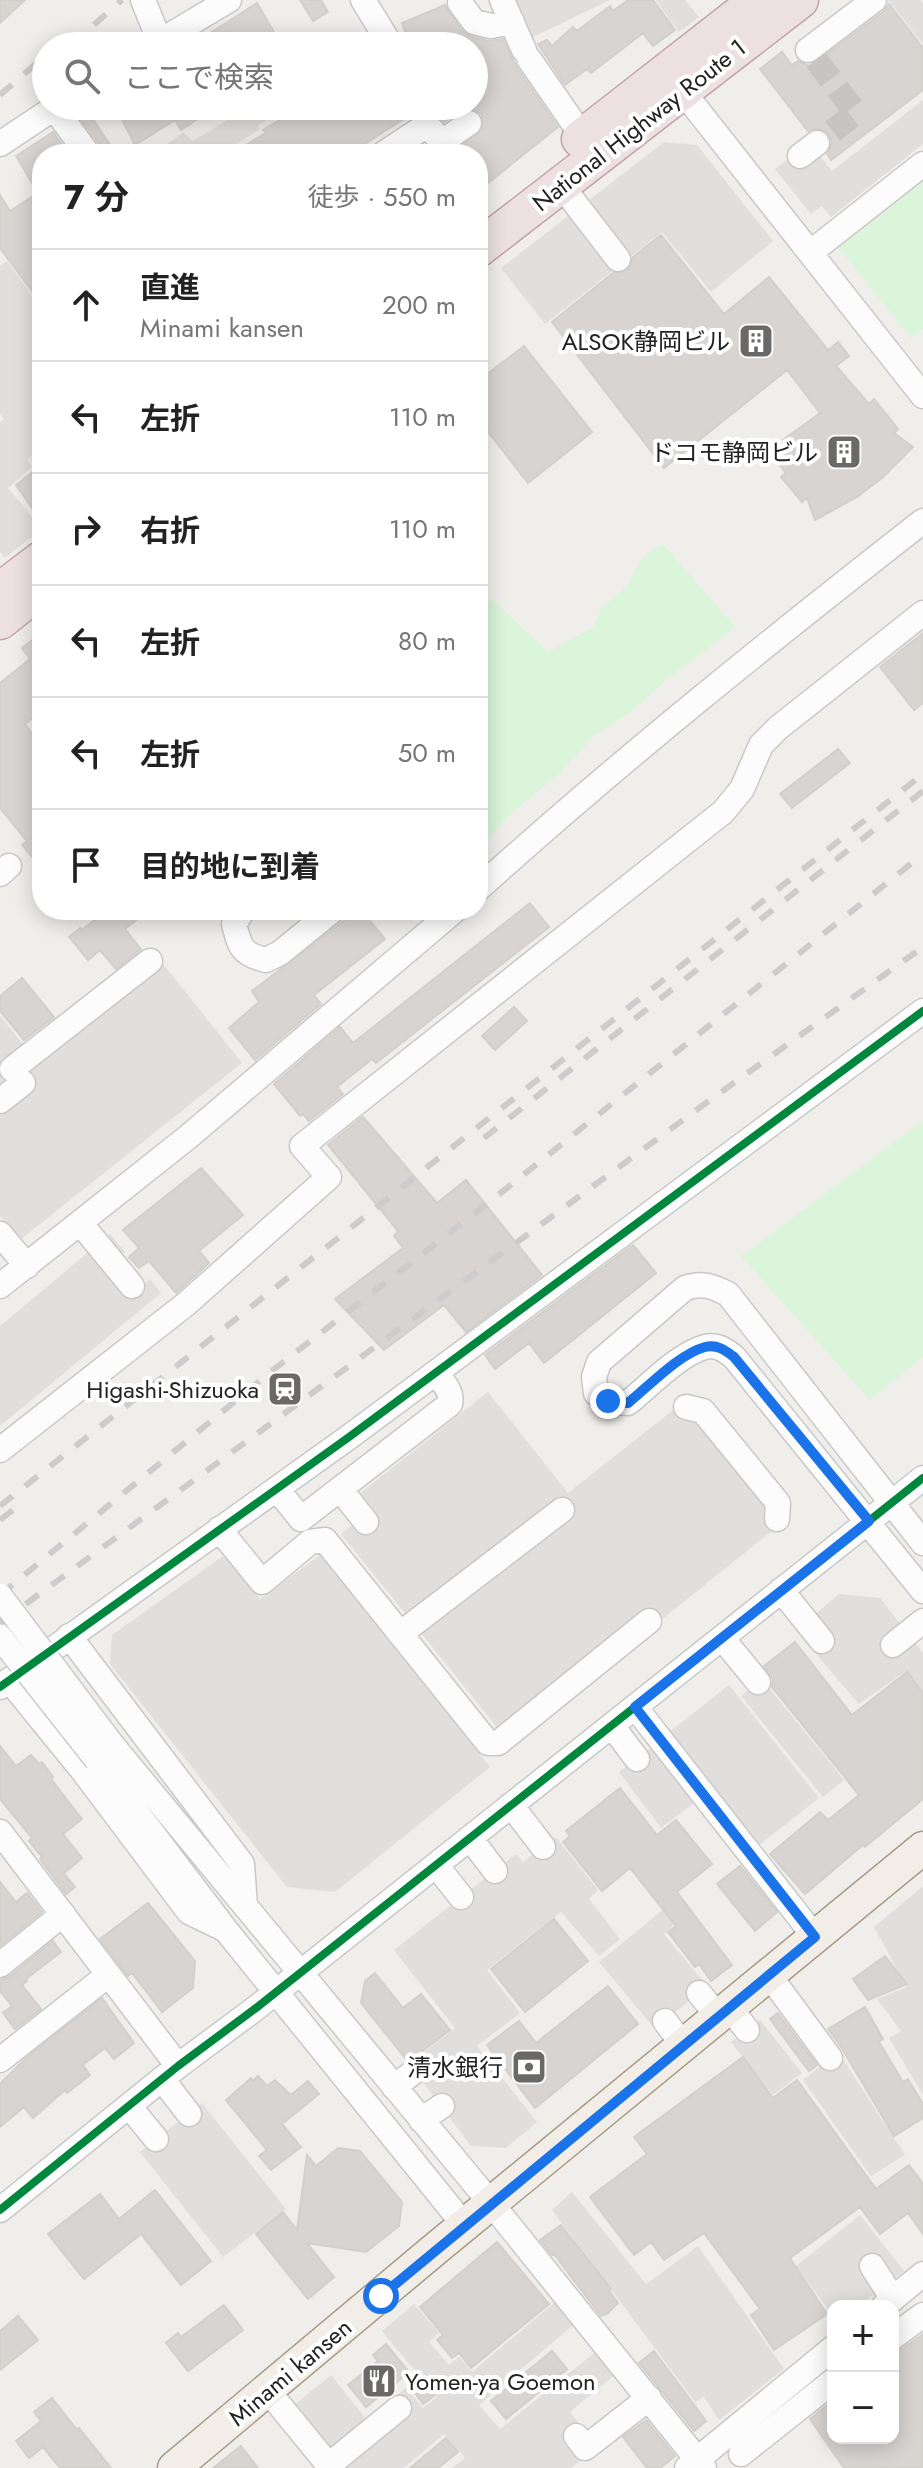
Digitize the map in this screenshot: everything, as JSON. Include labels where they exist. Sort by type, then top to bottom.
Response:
[{"type":"highway","name":"National Highway Route 1","points":[[488,241],[561,185],[675,82],[690,39],[780,5]]},
{"type":"highway","name":"National Highway Route 1","points":[[488,211],[583,137],[675,82],[780,5]]},
{"type":"highway","points":[[0,621],[20,575]]},
{"type":"main road","name":"Minami kansen","points":[[174,2468],[491,2204],[674,2033],[723,2011],[815,1937],[918,1862]]},
{"type":"street","points":[[143,0],[152,32]]},
{"type":"street","points":[[176,32],[229,0]]},
{"type":"street","points":[[363,0],[383,32]]},
{"type":"street","points":[[780,5],[812,55],[874,0]]},
{"type":"street","points":[[460,3],[474,22],[495,26],[507,11],[526,54],[583,137]]},
{"type":"street","points":[[675,82],[923,396]]},
{"type":"street","points":[[0,144],[36,120]]},
{"type":"street","points":[[65,120],[81,144]]},
{"type":"street","points":[[398,144],[427,125],[442,142],[469,123]]},
{"type":"street","points":[[811,252],[923,164]]},
{"type":"street","points":[[561,185],[618,259]]},
{"type":"street","points":[[488,880],[576,801],[923,521]]},
{"type":"street","points":[[0,1450],[186,1304],[329,1177],[302,1146],[723,812],[742,789],[761,745],[778,728],[923,613]]},
{"type":"street","points":[[237,920],[234,924],[240,948],[252,957],[266,960],[280,953],[321,920]]},
{"type":"street","points":[[1,1284],[81,1224],[443,920]]},
{"type":"street","points":[[0,1101],[17,1076],[150,961]]},
{"type":"street","points":[[225,1929],[189,1912],[83,1771],[5,1683],[436,1373],[923,1011]]},
{"type":"street","points":[[81,1224],[132,1286]]},
{"type":"street","points":[[0,1234],[27,1266]]},
{"type":"street","points":[[923,1543],[728,1294],[698,1283],[685,1288],[599,1362],[594,1377],[596,1393],[608,1401],[628,1403],[685,1357],[707,1346],[722,1347],[734,1357],[923,1591]]},
{"type":"street","points":[[277,1489],[301,1519],[450,1404],[452,1397],[436,1373]]},
{"type":"street","points":[[686,1407],[703,1411],[726,1438],[778,1503],[777,1519]]},
{"type":"street","points":[[0,2210],[170,2072],[276,1992],[923,1478]]},
{"type":"street","points":[[340,1489],[366,1522]]},
{"type":"street","points":[[400,1634],[562,1510]]},
{"type":"street","points":[[219,1529],[262,1582],[310,1542],[325,1540],[488,1743],[498,1743],[649,1621]]},
{"type":"street","points":[[781,1590],[822,1641]]},
{"type":"street","points":[[0,1596],[225,1929],[465,2226]]},
{"type":"street","points":[[893,1645],[923,1621]]},
{"type":"street","points":[[69,1636],[242,1864],[245,1906]]},
{"type":"street","points":[[0,1637],[245,1906],[394,2087],[432,2113],[459,2149],[491,2204],[649,2398],[696,2465],[739,2452],[827,2386]]},
{"type":"street","points":[[722,1638],[758,1682]]},
{"type":"street","points":[[635,1707],[815,1937]]},
{"type":"street","points":[[612,1726],[637,1759]]},
{"type":"street","points":[[511,1805],[543,1847]]},
{"type":"street","points":[[470,1838],[495,1871]]},
{"type":"street","points":[[4,1846],[63,1914],[108,1975],[170,2072],[189,2114]]},
{"type":"street","points":[[436,1865],[461,1897]]},
{"type":"street","points":[[0,1965],[63,1914]]},
{"type":"street","points":[[0,2060],[108,1975]]},
{"type":"street","points":[[769,1975],[830,2058]]},
{"type":"street","points":[[394,2087],[415,2071]]},
{"type":"street","points":[[129,2106],[156,2139]]},
{"type":"street","points":[[872,2266],[887,2300]]},
{"type":"street","points":[[890,2300],[923,2274]]},
{"type":"street","points":[[899,2333],[923,2315]]},
{"type":"street","points":[[739,2452],[827,2355]]},
{"type":"street","points":[[268,2391],[330,2467],[399,2408]]},
{"type":"street","points":[[576,2436],[585,2448],[649,2398]]},
{"type":"green space","points":[[923,182],[923,329],[911,338],[839,248]]},
{"type":"green space","points":[[663,544],[735,627],[629,713],[594,736],[557,776],[506,817],[488,841],[488,600],[494,601],[548,652],[594,627],[601,609],[627,585],[644,556]]},
{"type":"green space","points":[[923,1121],[923,1357],[870,1400],[741,1256]]},
{"type":"shaded area","points":[[508,0],[610,0],[527,40]]},
{"type":"shaded area","points":[[656,0],[685,0],[699,17],[679,32]]},
{"type":"shaded area","points":[[888,0],[920,0],[923,3],[923,44]]},
{"type":"shaded area","points":[[923,100],[923,144],[831,217],[822,206],[811,214],[775,169],[809,142],[832,171]]},
{"type":"shaded area","points":[[228,120],[267,120],[258,125],[260,129],[236,144],[167,144],[184,132],[192,141]]},
{"type":"shaded area","points":[[664,142],[697,145],[773,241],[711,292],[662,232],[545,324],[501,268]]},
{"type":"shaded area","points":[[7,261],[32,296],[32,456],[27,460],[32,467],[8,488],[32,517],[32,537],[5,558],[0,552],[0,423],[4,419],[0,414],[0,266]]},
{"type":"shaded area","points":[[152,950],[242,1063],[20,1240],[0,1216],[0,1016],[27,1049]]},
{"type":"shaded area","points":[[110,1234],[125,1252],[119,1256],[143,1284],[150,1279],[161,1293],[0,1426],[0,1326]]},
{"type":"shaded area","points":[[488,1392],[568,1493],[687,1399],[783,1522],[509,1742],[341,1534],[365,1514],[353,1499]]},
{"type":"shaded area","points":[[320,1555],[490,1767],[335,1892],[287,1887],[110,1664],[112,1635],[223,1556],[260,1599]]},
{"type":"shaded area","points":[[839,1594],[880,1598],[923,1653],[923,1692],[906,1671],[859,1704],[796,1631]]},
{"type":"shaded area","points":[[762,1679],[844,1780],[823,1797],[741,1696]]},
{"type":"shaded area","points":[[729,1685],[819,1798],[758,1846],[668,1733]]},
{"type":"shaded area","points":[[652,1747],[698,1800],[661,1828],[619,1772]]},
{"type":"shaded area","points":[[556,1837],[598,1890],[589,1899],[620,1939],[599,1956],[561,1912],[487,1970],[520,2013],[477,2046],[537,2122],[506,2148],[471,2146],[409,2064],[455,2028],[394,1950],[516,1854],[523,1862]]},
{"type":"shaded area","points":[[922,1887],[923,2095],[889,2038],[901,2031],[877,1999],[907,1987],[874,1927]]},
{"type":"shaded area","points":[[665,1908],[677,1922],[664,1934],[707,1986],[655,2029],[599,1962]]},
{"type":"shaded area","points":[[760,2020],[802,2073],[773,2095],[731,2042]]},
{"type":"shaded area","points":[[838,2052],[905,2155],[871,2176],[803,2080]]},
{"type":"shaded area","points":[[202,2103],[286,2209],[223,2257],[140,2152]]},
{"type":"shaded area","points":[[572,2192],[646,2284],[698,2246],[784,2369],[719,2420],[704,2397],[695,2402],[552,2210]]},
{"type":"shaded area","points":[[860,2215],[904,2271],[867,2300],[827,2300],[827,2308],[796,2266]]},
{"type":"shaded area","points":[[559,2299],[578,2321],[479,2405],[500,2429],[598,2350],[617,2373],[570,2412],[597,2447],[571,2468],[452,2468],[465,2458],[444,2434],[404,2468],[341,2468],[293,2406],[331,2375],[366,2419],[406,2388],[423,2408],[437,2397],[382,2331],[414,2304],[439,2333],[429,2342],[449,2365],[459,2357],[472,2372]]},
{"type":"building","points":[[0,0],[25,0],[0,23]]},
{"type":"building","points":[[300,0],[321,0],[328,12],[313,21]]},
{"type":"building","points":[[628,0],[653,0],[675,30],[653,46],[643,33],[591,73],[587,69],[565,85],[538,44],[547,40],[552,46],[573,27],[577,31],[610,6],[613,11]]},
{"type":"building","points":[[257,3],[274,32],[212,32]]},
{"type":"building","points":[[889,4],[923,48],[923,90],[831,160],[827,154],[832,142],[828,133],[816,128],[808,131],[760,69],[782,52],[792,65],[798,61],[809,66],[883,12]]},
{"type":"building","points":[[445,5],[464,32],[405,32],[402,23]]},
{"type":"building","points":[[503,39],[517,68],[558,127],[488,183],[488,144],[464,144],[482,130],[482,120],[488,120],[488,41]]},
{"type":"building","points":[[81,120],[94,120],[109,144],[99,144]]},
{"type":"building","points":[[122,120],[175,120],[137,144]]},
{"type":"building","points":[[175,120],[196,120],[181,130]]},
{"type":"building","points":[[280,120],[402,120],[365,144],[248,144],[266,133],[263,130]]},
{"type":"building","points":[[53,132],[62,144],[34,144]]},
{"type":"building","points":[[32,146],[32,183],[16,156]]},
{"type":"building","points":[[0,195],[10,211],[32,197],[32,291],[0,248]]},
{"type":"building","points":[[661,235],[724,314],[769,277],[828,350],[838,342],[849,356],[836,366],[869,404],[874,399],[898,429],[894,433],[913,447],[882,478],[857,497],[815,520],[807,498],[802,502],[781,477],[786,473],[773,457],[786,446],[783,440],[820,413],[787,370],[664,468],[552,322],[613,273],[628,270],[633,257]]},
{"type":"building","points":[[524,346],[592,432],[528,483],[488,432],[488,373]]},
{"type":"building","points":[[32,473],[32,508],[16,485]]},
{"type":"building","points":[[923,633],[923,703],[914,710],[880,667]]},
{"type":"building","points":[[32,640],[32,719],[25,724],[32,733],[32,857],[22,845],[27,841],[0,808],[0,683],[30,659],[22,648]]},
{"type":"building","points":[[838,749],[850,763],[792,808],[780,794]]},
{"type":"building","points":[[530,903],[549,927],[376,1063],[372,1059],[337,1087],[343,1094],[309,1121],[303,1114],[300,1116],[274,1084],[340,1027],[353,1043]]},
{"type":"building","points":[[94,920],[136,920],[125,929],[141,949],[116,969],[100,950],[88,960],[69,937],[80,928],[82,930]]},
{"type":"building","points":[[345,920],[369,920],[385,939],[314,995],[321,1004],[255,1060],[229,1028],[259,1002],[252,991]]},
{"type":"building","points":[[22,978],[54,1017],[24,1040],[0,1011],[0,996]]},
{"type":"building","points":[[514,1007],[527,1021],[495,1050],[482,1036]]},
{"type":"building","points":[[363,1117],[437,1203],[466,1180],[542,1275],[466,1332],[444,1305],[384,1350],[335,1299],[403,1248],[394,1236],[398,1231],[328,1145]]},
{"type":"building","points":[[201,1168],[243,1215],[199,1251],[209,1263],[176,1293],[149,1261],[139,1268],[129,1257],[139,1248],[123,1230]]},
{"type":"building","points":[[633,1245],[656,1273],[544,1363],[529,1343],[495,1369],[485,1355]]},
{"type":"building","points":[[795,1642],[852,1715],[907,1672],[923,1693],[923,1799],[805,1894],[770,1854],[820,1812],[828,1820],[859,1795],[772,1687],[773,1679],[764,1666]]},
{"type":"building","points":[[0,1746],[16,1766],[31,1755],[39,1764],[42,1762],[82,1819],[63,1834],[82,1858],[64,1873],[75,1887],[66,1894],[29,1841],[32,1838],[0,1799]]},
{"type":"building","points":[[620,1788],[657,1835],[676,1820],[712,1864],[677,1892],[732,1965],[711,1981],[699,1964],[695,1967],[668,1932],[676,1926],[630,1868],[602,1891],[563,1842],[570,1836],[566,1831]]},
{"type":"building","points":[[740,1866],[777,1912],[755,1931],[717,1884]]},
{"type":"building","points":[[0,1882],[16,1902],[27,1893],[42,1912],[0,1946]]},
{"type":"building","points":[[148,1903],[195,1961],[193,1988],[162,2012],[132,1973],[128,1976],[100,1939]]},
{"type":"building","points":[[554,1919],[588,1961],[525,2012],[491,1969]]},
{"type":"building","points":[[53,1941],[61,1952],[22,1985],[41,2009],[15,2029],[3,2013],[12,2006],[0,1991],[0,1980],[9,1977]]},
{"type":"building","points":[[885,1956],[907,1984],[868,2000],[853,1979]]},
{"type":"building","points":[[375,1973],[403,2008],[421,1994],[450,2030],[416,2056],[406,2059],[361,2003],[365,1981]]},
{"type":"building","points":[[608,1986],[638,2024],[535,2108],[487,2045],[519,2021],[536,2043]]},
{"type":"building","points":[[102,1998],[134,2043],[114,2059],[105,2048],[83,2065],[90,2075],[67,2093],[65,2090],[33,2118],[24,2107],[0,2127],[0,2084],[26,2058]]},
{"type":"building","points":[[865,2007],[883,2039],[879,2042],[903,2082],[908,2079],[923,2104],[923,2118],[894,2136],[828,2029]]},
{"type":"building","points":[[778,2013],[817,2065],[809,2071],[770,2019]]},
{"type":"building","points":[[743,2057],[773,2098],[797,2080],[876,2189],[909,2165],[923,2184],[923,2234],[908,2213],[880,2234],[860,2207],[790,2258],[827,2314],[774,2350],[751,2315],[760,2309],[704,2233],[664,2260],[651,2242],[634,2255],[590,2197],[647,2154],[634,2137]]},
{"type":"building","points":[[258,2076],[267,2086],[275,2080],[291,2095],[308,2081],[319,2094],[282,2124],[301,2147],[271,2170],[259,2156],[267,2150],[226,2100],[251,2078],[253,2081]]},
{"type":"building","points":[[338,2148],[360,2151],[402,2202],[399,2226],[366,2252],[307,2243],[334,2277],[308,2299],[256,2234],[283,2212],[297,2230],[307,2155],[316,2166]]},
{"type":"building","points":[[155,2190],[211,2261],[181,2285],[141,2234],[84,2279],[48,2234],[100,2194],[119,2219]]},
{"type":"building","points":[[561,2225],[611,2289],[609,2291],[618,2303],[607,2314],[601,2316],[540,2240]]},
{"type":"building","points":[[497,2242],[549,2304],[471,2368],[459,2353],[452,2358],[437,2340],[443,2335],[420,2307]]},
{"type":"building","points":[[224,2305],[243,2330],[188,2371],[166,2343],[178,2333],[181,2337]]},
{"type":"building","points":[[18,2316],[38,2340],[0,2370],[0,2331]]},
{"type":"building","points":[[923,2334],[923,2468],[844,2468],[827,2444],[899,2444],[899,2350]]},
{"type":"building","points":[[386,2344],[409,2372],[366,2407],[348,2385],[378,2361],[373,2355]]},
{"type":"building","points":[[552,2351],[567,2369],[506,2419],[491,2401]]},
{"type":"building","points":[[654,2351],[706,2421],[694,2431],[639,2363]]},
{"type":"building","points":[[426,2384],[435,2395],[423,2404],[415,2393]]},
{"type":"building","points":[[52,2398],[111,2468],[60,2468],[43,2447],[29,2458],[16,2441],[41,2421],[34,2412]]},
{"type":"building","points":[[827,2405],[827,2444],[810,2419]]},
{"type":"building","points":[[646,2420],[675,2456],[660,2468],[647,2468],[623,2437]]},
{"type":"building","points":[[446,2438],[458,2452],[438,2468],[410,2468]]},
{"type":"building","points":[[241,2446],[258,2468],[213,2468]]},
{"type":"tunnel","points":[[816,60],[856,113],[817,143]]},
{"type":"railway","points":[[86,32],[122,0]]},
{"type":"railway","points":[[0,95],[32,67]]},
{"type":"railway","points":[[0,1506],[923,774]]},
{"type":"railway","points":[[484,1138],[923,791]]},
{"type":"railway","points":[[0,1595],[273,1370],[492,1200],[923,854]]},
{"type":"railway","points":[[0,1623],[923,947]]},
{"type":"railway","points":[[0,1520],[22,1503]]},
{"type":"cycle path","points":[[0,1687],[349,1437],[923,1011]]},
{"type":"cycle path","points":[[0,2210],[923,1478]]},
{"type":"place","name":"ALSOK静岡ビル","points":[[756,341]]},
{"type":"place","name":"ドコモ静岡ビル","points":[[844,452]]},
{"type":"place","name":"Higashi-Shizuoka","points":[[285,1389]]},
{"type":"place","name":"清水銀行","points":[[529,2067]]},
{"type":"place","name":"Yomen-ya Goemon","points":[[379,2381]]},
{"type":"route","points":[[381,2296],[815,1937],[635,1707],[869,1521],[734,1357],[722,1347],[707,1346],[685,1357],[628,1403],[608,1401]]}]
